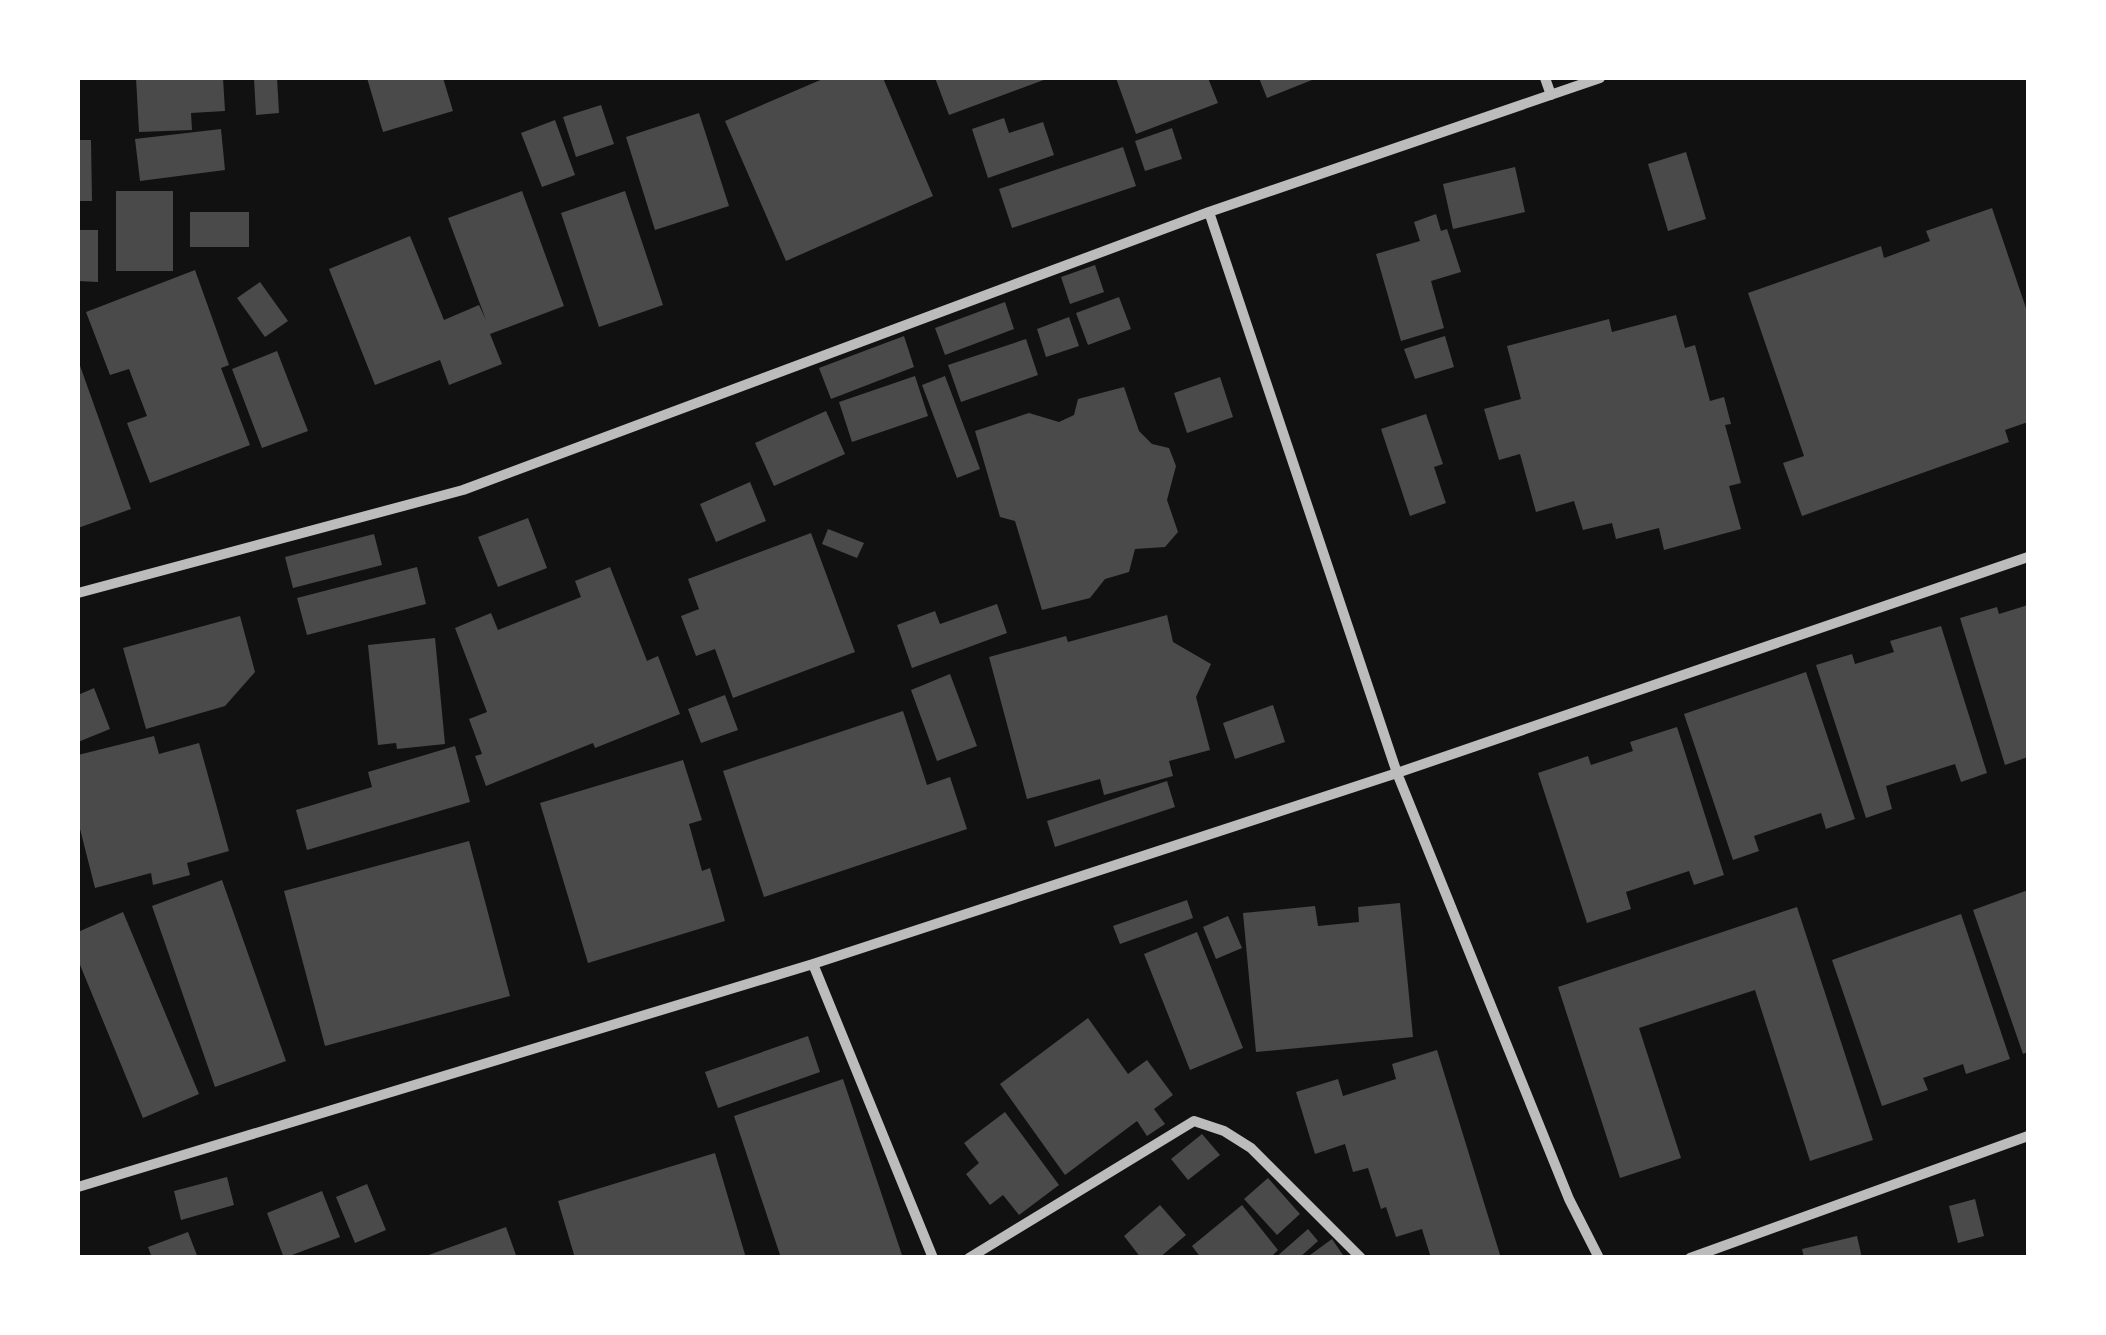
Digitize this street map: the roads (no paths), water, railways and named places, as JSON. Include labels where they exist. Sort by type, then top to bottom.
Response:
[{"type":"street","points":[[1545,78],[1551,96]]},
{"type":"street","points":[[78,593],[463,490],[1209,212],[1600,78]]},
{"type":"street","points":[[1209,212],[1397,773],[1569,1199],[1599,1258]]},
{"type":"street","points":[[78,1187],[813,964],[1397,773],[2028,557]]},
{"type":"street","points":[[813,964],[933,1258]]},
{"type":"street","points":[[969,1258],[1194,1121],[1224,1130],[1251,1148],[1361,1258]]},
{"type":"street","points":[[1690,1258],[2028,1136]]}]
